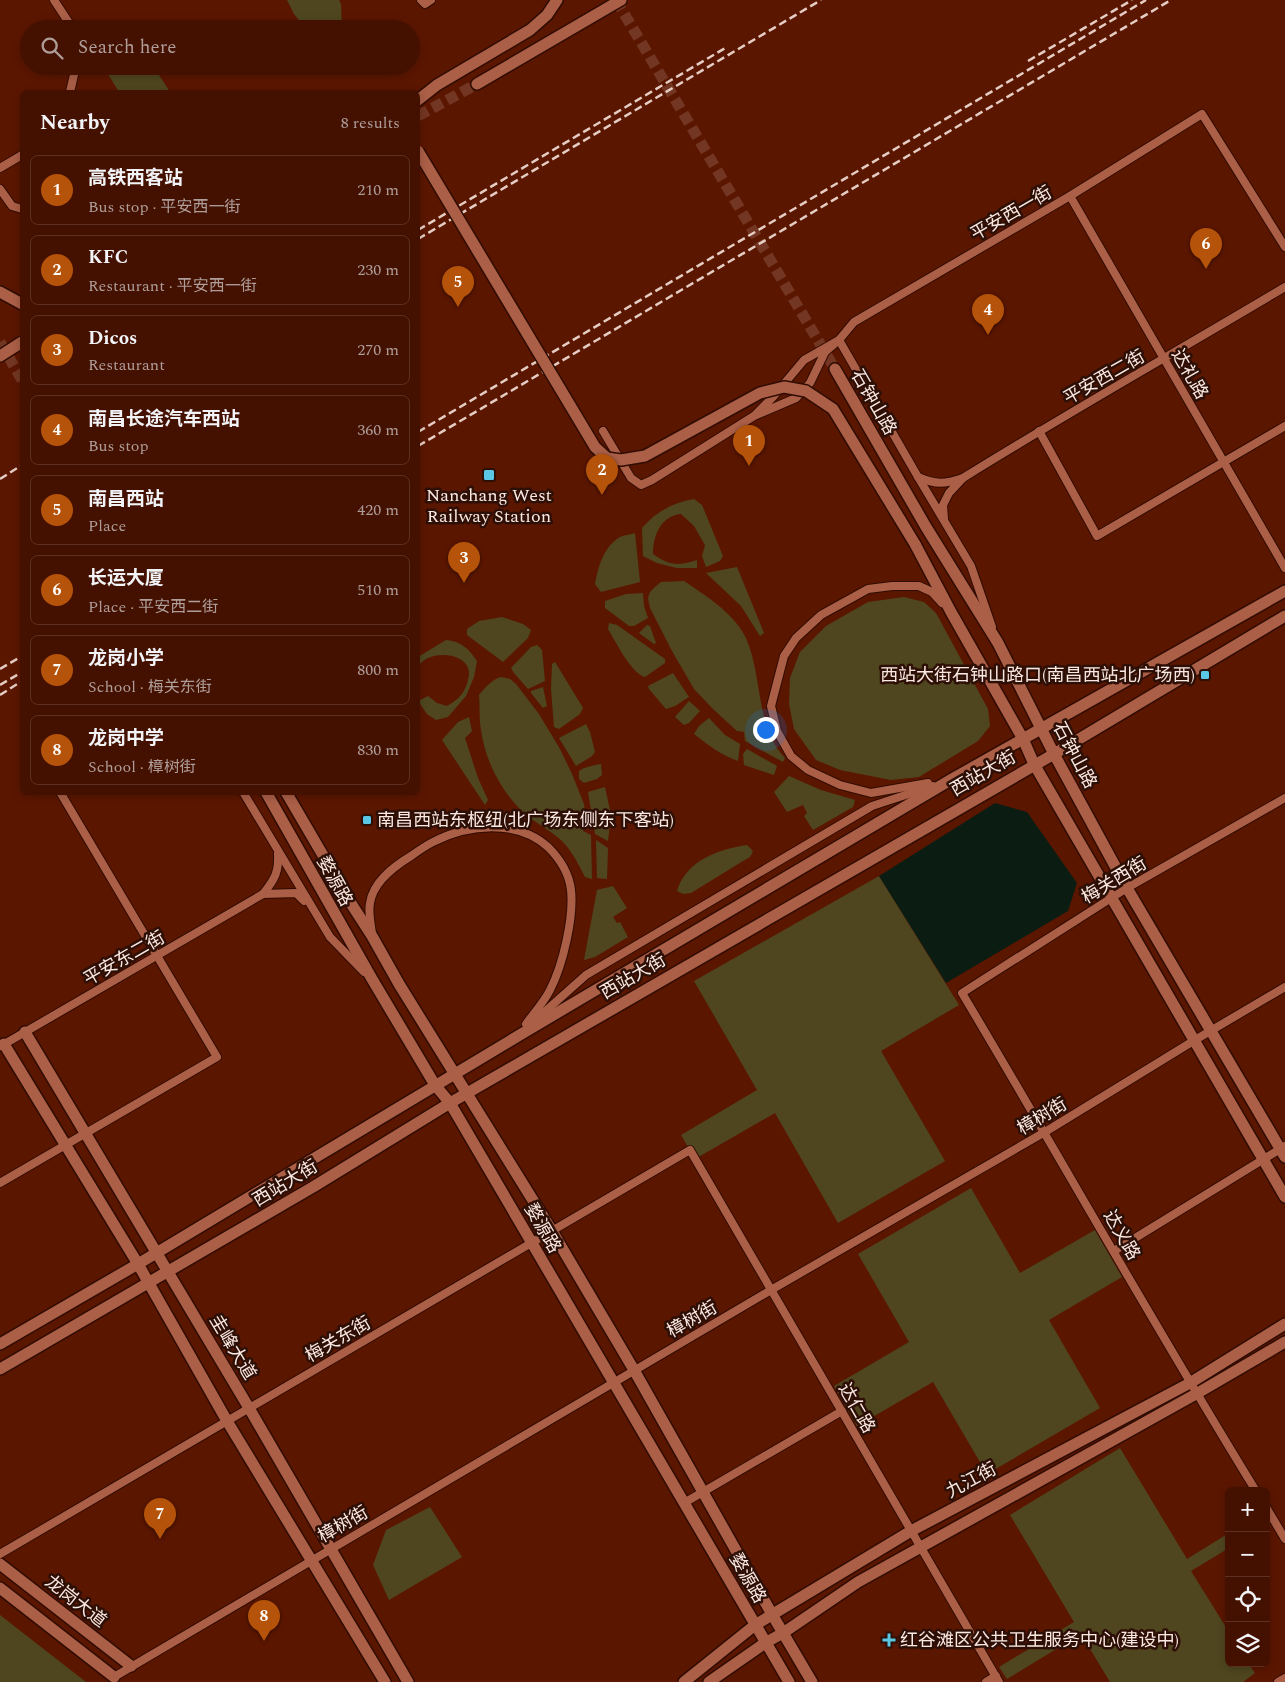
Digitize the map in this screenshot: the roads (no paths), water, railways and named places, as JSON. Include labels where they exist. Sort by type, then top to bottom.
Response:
[{"type":"street","points":[[54,0],[67,20]]},
{"type":"street","points":[[421,0],[425,4],[431,0]]},
{"type":"street","points":[[420,98],[437,84],[530,30],[548,15],[557,0]]},
{"type":"street","points":[[477,84],[621,0]]},
{"type":"street","points":[[70,90],[74,75]]},
{"type":"street","name":"平安西一街","points":[[754,416],[796,398],[810,383],[825,352],[839,340],[854,322],[1070,196],[1202,114],[1285,246]]},
{"type":"street","points":[[420,154],[595,447],[607,458],[621,460],[645,456],[760,393],[784,387],[806,391],[833,409],[915,544],[1023,739],[1034,764],[1285,1197]]},
{"type":"street","points":[[0,168],[20,156]]},
{"type":"street","points":[[0,189],[12,206],[20,208]]},
{"type":"street","name":"达礼路","points":[[1070,196],[1285,568]]},
{"type":"street","name":"平安西二街","points":[[963,478],[1039,431],[1285,288]]},
{"type":"street","points":[[0,292],[20,303]]},
{"type":"street","points":[[603,431],[631,478],[641,485],[754,416],[773,397],[804,360],[839,340],[970,566],[998,643]]},
{"type":"street","points":[[0,356],[20,343]]},
{"type":"street","name":"石钟山路","points":[[835,369],[926,527],[998,643],[1054,754],[1128,888],[1283,1150]]},
{"type":"street","points":[[1039,431],[1097,536],[1285,426]]},
{"type":"street","points":[[918,477],[930,483],[946,483],[963,478]]},
{"type":"street","points":[[944,521],[943,505],[949,493],[963,478]]},
{"type":"street","points":[[951,612],[932,592],[919,586],[892,586],[868,589],[821,614],[796,638],[784,656],[771,706],[776,731],[791,756],[808,770],[840,785],[871,793],[952,779]]},
{"type":"street","name":"西站大街","points":[[0,1344],[157,1253],[518,1036],[952,779],[1285,592]]},
{"type":"street","name":"西站大街","points":[[0,1370],[312,1187],[450,1103],[1054,754],[1285,616]]},
{"type":"street","points":[[518,1036],[586,975],[670,925],[872,806],[952,779]]},
{"type":"street","points":[[0,1183],[217,1057],[62,795]]},
{"type":"street","points":[[244,795],[330,937],[372,979]]},
{"type":"street","name":"婺源路","points":[[268,795],[372,979],[435,1086],[450,1103],[789,1682]]},
{"type":"street","name":"婺源路","points":[[288,795],[399,984],[552,1230],[634,1370],[772,1616],[812,1682]]},
{"type":"street","name":"梅关西街","points":[[962,994],[1111,898],[1285,798]]},
{"type":"street","points":[[372,936],[370,904],[377,884],[395,867],[434,841],[471,829],[496,826],[522,831],[542,842],[556,855],[564,870],[571,889],[571,914],[562,957],[550,990],[518,1036]]},
{"type":"street","points":[[263,894],[273,882],[279,867],[278,851]]},
{"type":"street","points":[[263,894],[296,893],[312,907]]},
{"type":"street","name":"平安东二街","points":[[2,1045],[263,894]]},
{"type":"street","name":"樟树街","points":[[114,1676],[634,1370],[1045,1132],[1285,987]]},
{"type":"street","name":"达义路","points":[[962,994],[1045,1132],[1196,1394],[1254,1487]]},
{"type":"street","name":"圭峰大道","points":[[25,1032],[250,1408],[408,1682]]},
{"type":"street","points":[[2,1045],[138,1264],[227,1421],[385,1682]]},
{"type":"street","name":"梅关东街","points":[[0,1554],[690,1150]]},
{"type":"street","name":"达仁路","points":[[690,1150],[997,1679]]},
{"type":"street","points":[[1114,1252],[1262,1159],[1283,1150]]},
{"type":"street","name":"九江街","points":[[684,1682],[755,1626],[912,1532],[1190,1383],[1285,1324]]},
{"type":"street","name":"九江街","points":[[709,1682],[858,1582],[1196,1394],[1285,1342]]},
{"type":"street","points":[[684,1503],[842,1411]]},
{"type":"street","points":[[1270,1514],[1285,1539]]},
{"type":"street","name":"龙岗大道","points":[[0,1564],[131,1666]]},
{"type":"street","name":"龙岗大道","points":[[0,1588],[114,1676]]},
{"type":"street","points":[[1278,1682],[1285,1678]]},
{"type":"street","points":[[986,1682],[997,1679]]},
{"type":"tunnel","points":[[616,0],[835,369]]},
{"type":"tunnel","points":[[420,115],[477,84]]},
{"type":"tunnel","points":[[0,342],[20,377]]},
{"type":"railway","points":[[420,238],[821,0]]},
{"type":"railway","points":[[1028,61],[1132,0]]},
{"type":"railway","points":[[420,431],[1146,0]]},
{"type":"railway","points":[[420,445],[1171,0]]},
{"type":"railway","points":[[420,229],[727,47]]},
{"type":"railway","points":[[0,479],[20,466]]},
{"type":"railway","points":[[0,669],[20,657]]},
{"type":"railway","points":[[0,685],[20,673]]},
{"type":"railway","points":[[0,695],[20,682]]},
{"type":"place","name":"长运大厦","points":[[1206,269]]},
{"type":"place","name":"南昌西站","points":[[458,307]]},
{"type":"place","name":"南昌长途汽车西站","points":[[988,335]]},
{"type":"place","name":"高铁西客站","points":[[749,466]]},
{"type":"place","name":"Nanchang West Railway Station","points":[[489,475]]},
{"type":"place","name":"KFC","points":[[602,495]]},
{"type":"place","name":"Dicos","points":[[464,583]]},
{"type":"place","name":"西站大街石钟山路口(南昌西站北广场西)","points":[[1205,675]]},
{"type":"place","name":"南昌西站东枢纽(北广场东侧东下客站)","points":[[367,820]]},
{"type":"place","name":"龙岗小学","points":[[160,1539]]},
{"type":"place","name":"红谷滩区公共卫生服务中心(建设中)","points":[[889,1640]]},
{"type":"place","name":"龙岗中学","points":[[264,1641]]}]
